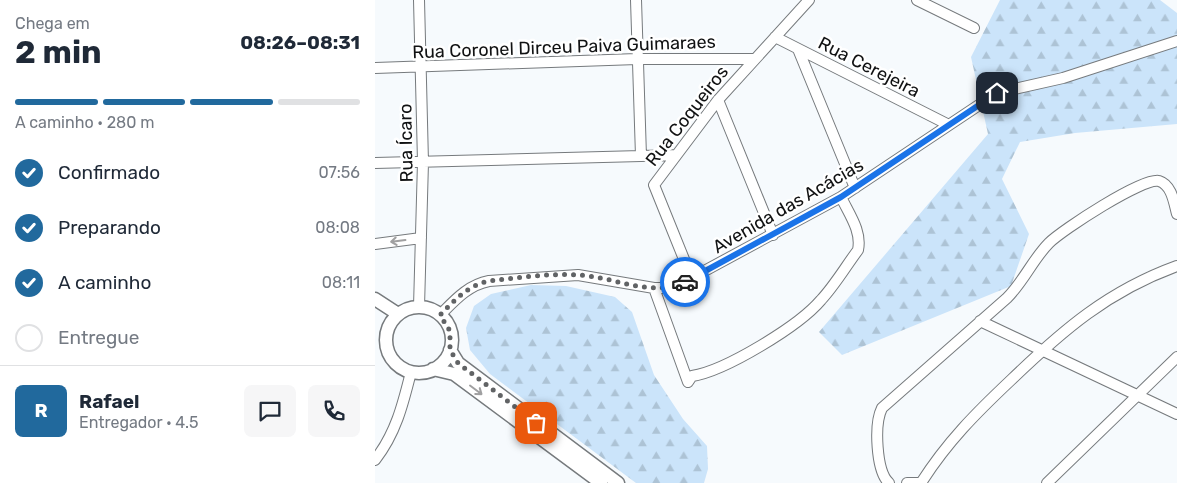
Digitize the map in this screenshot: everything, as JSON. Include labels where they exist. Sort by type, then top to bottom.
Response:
[{"type":"main road","points":[[375,299],[398,314]]},
{"type":"main road","points":[[419,307],[430,309],[440,315],[450,331],[450,350],[446,358],[433,369],[423,372],[411,372],[396,363],[381,349],[387,330],[398,314],[419,307]]},
{"type":"main road","points":[[450,350],[458,363],[618,483]]},
{"type":"main road","points":[[433,369],[453,374],[601,483]]},
{"type":"street","name":"Rua Ícaro","points":[[419,0],[423,162],[419,307]]},
{"type":"street","points":[[636,0],[641,156]]},
{"type":"street","points":[[917,0],[935,4],[974,28]]},
{"type":"street","name":"Rua Coqueiros","points":[[692,279],[654,185],[718,100],[808,1]]},
{"type":"street","name":"Rua Cerejeira","points":[[775,37],[949,125]]},
{"type":"street","name":"Avenida das Acácias","points":[[440,315],[468,288],[477,283],[489,281],[578,274],[653,288],[673,288],[841,197],[997,93],[1063,78],[1177,41]]},
{"type":"street","points":[[798,49],[855,188]]},
{"type":"street","name":"Rua Coronel Dirceu Paiva Guimaraes","points":[[375,68],[637,59],[754,59]]},
{"type":"street","points":[[718,100],[773,235]]},
{"type":"street","points":[[375,163],[675,156]]},
{"type":"street","points":[[889,483],[883,475],[879,460],[879,419],[882,408],[1014,291],[1051,241],[1117,198],[1150,182],[1158,181],[1167,187],[1177,214]]},
{"type":"street","points":[[653,288],[688,382],[692,376],[702,375],[744,356],[784,330],[821,301],[858,250],[860,241],[858,232],[841,197]]},
{"type":"street","points":[[375,244],[421,238]]},
{"type":"street","points":[[907,483],[920,483],[959,430],[1041,351],[1072,324],[1105,300],[1141,280],[1177,266]]},
{"type":"street","points":[[980,321],[1177,414]]},
{"type":"street","points":[[1047,483],[1177,357]]},
{"type":"street","points":[[377,455],[399,419],[411,372]]},
{"type":"green space","points":[[1000,0],[1160,0],[1177,13],[1177,124],[1075,133],[1020,142],[1002,179],[1029,234],[1011,286],[842,355],[819,332],[988,134],[971,57]]},
{"type":"green space","points":[[531,285],[566,286],[615,297],[632,312],[654,375],[683,419],[707,446],[708,469],[704,483],[636,483],[490,374],[470,350],[466,328],[474,306],[491,294]]},
{"type":"way so far","points":[[536,423],[458,363],[450,350],[452,340],[450,331],[440,315],[468,288],[477,283],[489,281],[578,274],[653,288],[673,288],[685,282]]},
{"type":"route","points":[[685,282],[841,197],[997,93]]}]
